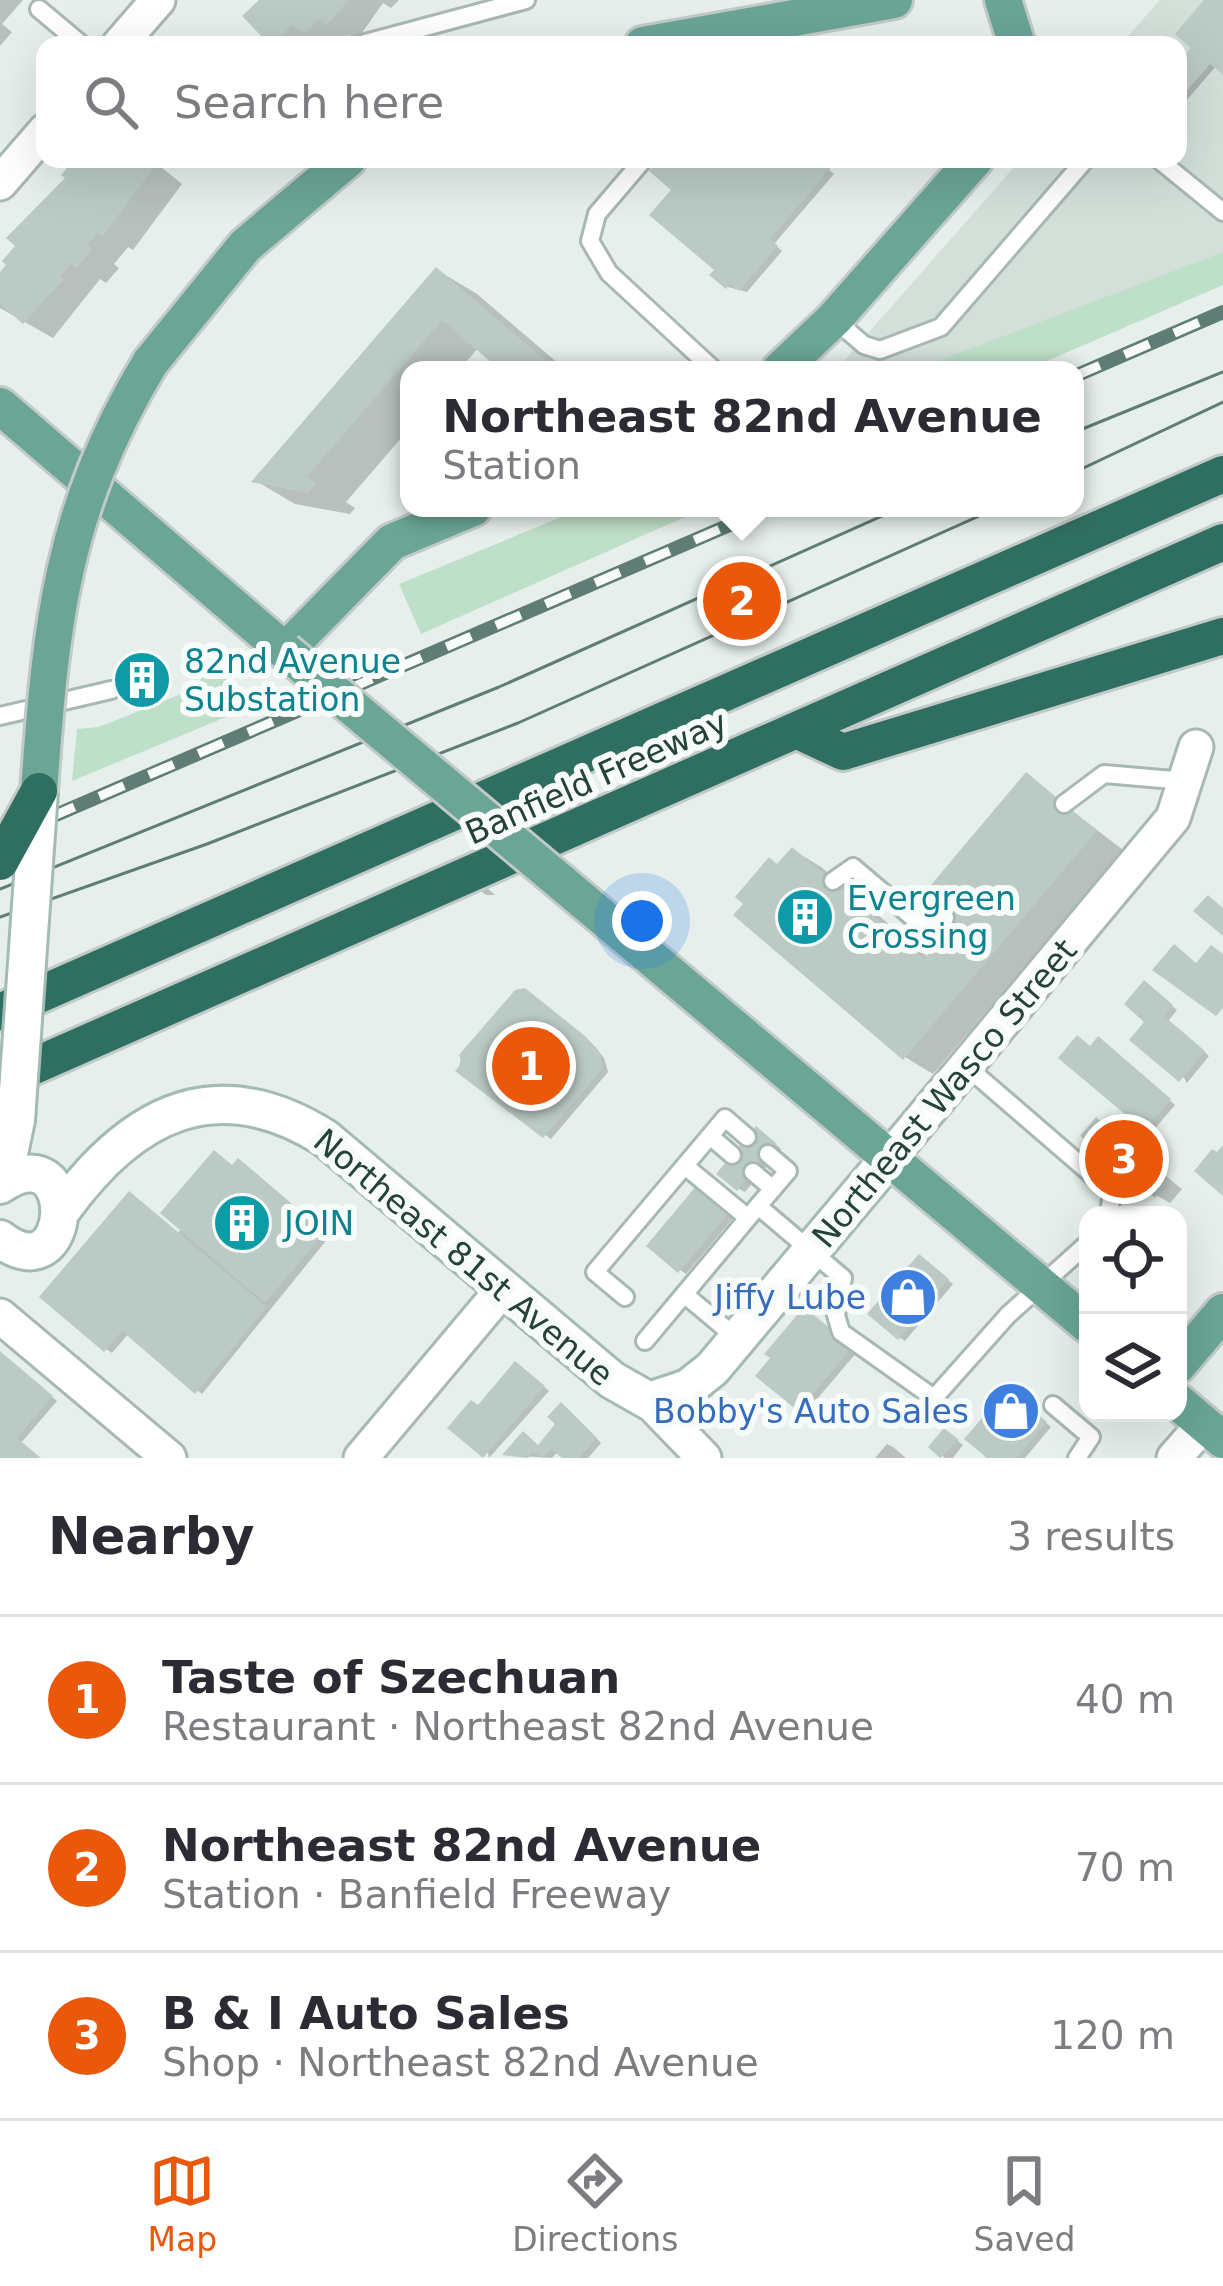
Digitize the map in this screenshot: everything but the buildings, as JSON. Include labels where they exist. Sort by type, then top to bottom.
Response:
[{"type":"highway","name":"Banfield Freeway","points":[[0,1012],[1223,474]]},
{"type":"highway","name":"Banfield Freeway","points":[[0,1081],[1223,542]]},
{"type":"highway","points":[[798,731],[843,752],[1223,636]]},
{"type":"highway","points":[[0,862],[39,791]]},
{"type":"main road","points":[[694,36],[894,0]]},
{"type":"main road","points":[[1003,0],[1014,36]]},
{"type":"main road","points":[[33,1174],[39,791],[52,620],[66,551],[103,451],[150,363],[245,246],[337,168]]},
{"type":"main road","points":[[790,361],[835,319],[967,168]]},
{"type":"main road","points":[[0,406],[1079,1317]]},
{"type":"main road","points":[[274,642],[330,603],[392,542],[452,517]]},
{"type":"main road","name":"Northeast 81st Avenue","points":[[6,1253],[51,1240],[33,1174],[138,1131],[172,1111],[221,1104],[272,1112],[325,1138],[612,1380],[649,1401]]},
{"type":"main road","name":"Northeast Wasco Street","points":[[649,1401],[700,1381],[890,1157]]},
{"type":"main road","points":[[1187,1357],[1218,1330]]},
{"type":"street","points":[[126,36],[158,0]]},
{"type":"street","points":[[10,164],[36,139]]},
{"type":"street","name":"Northeast Wasco Street","points":[[890,1157],[1173,818],[1196,748]]},
{"type":"street","points":[[361,1458],[503,1288]]},
{"type":"street","points":[[0,1316],[169,1458]]},
{"type":"street","name":"Northeast 81st Avenue","points":[[649,1401],[704,1458]]},
{"type":"street","points":[[1174,1458],[1202,1422]]},
{"type":"lane","points":[[392,36],[526,0]]},
{"type":"lane","points":[[39,9],[71,36]]},
{"type":"lane","points":[[636,168],[597,214],[590,241],[610,273],[705,361]]},
{"type":"lane","points":[[835,319],[864,345],[880,350],[941,326],[1079,168]]},
{"type":"lane","points":[[1169,168],[1223,212]]},
{"type":"lane","points":[[0,716],[111,690]]},
{"type":"lane","points":[[1064,804],[1104,774],[1185,781]]},
{"type":"lane","points":[[833,881],[853,867],[931,934],[944,918]]},
{"type":"lane","points":[[965,1066],[1112,1192],[1110,1206]]},
{"type":"lane","points":[[625,1297],[595,1272],[725,1118],[747,1137]]},
{"type":"lane","points":[[710,1136],[732,1155]]},
{"type":"lane","points":[[645,1341],[788,1171],[768,1154]]},
{"type":"lane","points":[[685,1166],[812,1251],[842,1278],[836,1315],[841,1332],[934,1398],[1008,1315],[1079,1251]]},
{"type":"lane","points":[[753,1172],[773,1189]]},
{"type":"lane","points":[[684,1294],[738,1339]]},
{"type":"lane","points":[[1052,1406],[1091,1437],[1076,1458]]},
{"type":"shaded area","points":[[1160,0],[1223,0],[1223,252],[943,361],[844,361],[1013,168],[1187,168],[1187,36],[1128,36]]},
{"type":"green space","points":[[1223,252],[1223,285],[1047,361],[938,361]]},
{"type":"green space","points":[[561,517],[685,517],[421,634],[399,584]]},
{"type":"green space","points":[[214,668],[255,705],[72,781],[77,729],[99,727],[186,692]]},
{"type":"tram line","points":[[1084,428],[1223,372]]},
{"type":"tram line","points":[[1084,468],[1223,402]]},
{"type":"tram line","points":[[0,889],[499,687],[880,517]]},
{"type":"tram line","points":[[0,917],[207,844],[518,723],[977,517]]},
{"type":"railway","points":[[1084,372],[1223,312]]},
{"type":"railway","points":[[0,839],[748,517]]},
{"type":"place","name":"Northeast 82nd Avenue","points":[[742,601]]},
{"type":"place","name":"82nd Avenue Substation","points":[[142,680]]},
{"type":"place","name":"Evergreen Crossing","points":[[805,917]]},
{"type":"place","name":"Taste of Szechuan","points":[[531,1066]]},
{"type":"place","name":"B & I Auto Sales","points":[[1124,1159]]},
{"type":"place","name":"JOIN","points":[[242,1223]]},
{"type":"place","name":"Jiffy Lube","points":[[908,1297]]},
{"type":"place","name":"Bobby's Auto Sales","points":[[1011,1411]]}]
